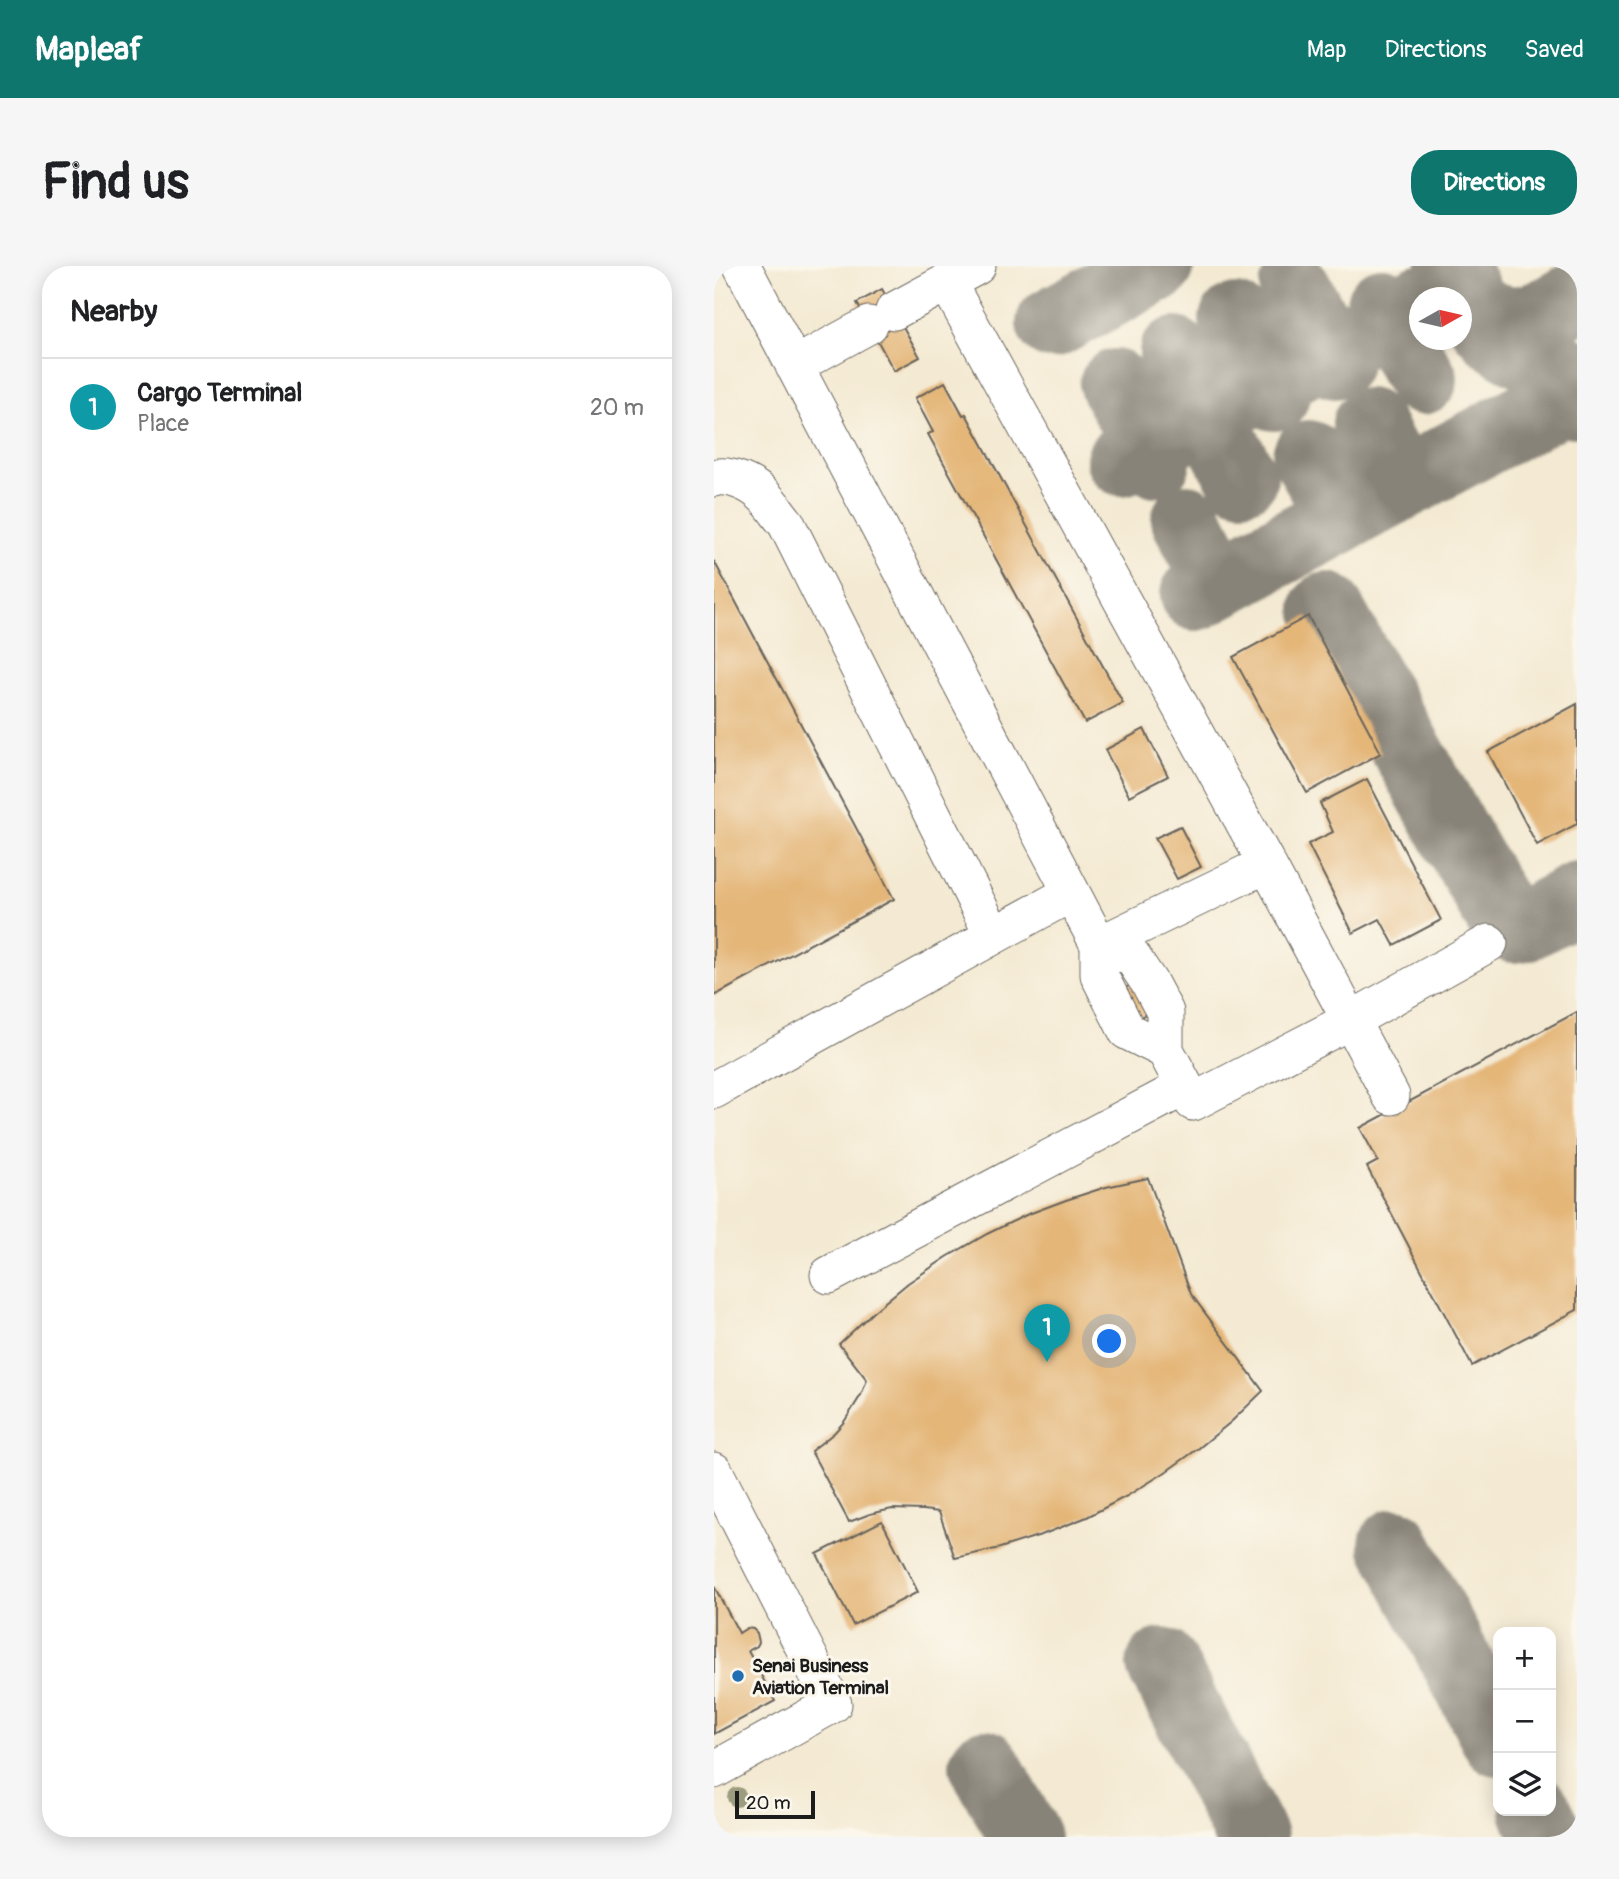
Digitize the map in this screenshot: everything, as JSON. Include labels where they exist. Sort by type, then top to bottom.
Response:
[{"type":"lane","points":[[742,266],[1099,945],[1099,975],[1127,1031],[1165,1050],[1193,1102],[1351,1020],[1489,943]]},
{"type":"lane","points":[[794,366],[962,274],[991,365],[1268,866],[1391,1096]]},
{"type":"lane","points":[[714,478],[721,476],[741,482],[763,494],[786,523],[993,935]]},
{"type":"lane","points":[[1099,945],[1248,873],[1268,866]]},
{"type":"lane","points":[[714,1090],[1071,893]]},
{"type":"lane","points":[[829,1275],[1184,1087]]},
{"type":"lane","points":[[714,1471],[727,1527],[833,1703],[714,1770]]},
{"type":"building","points":[[882,289],[920,357],[894,371],[857,303]]},
{"type":"building","points":[[945,382],[963,415],[966,414],[1123,703],[1085,723],[928,434],[933,432],[915,398]]},
{"type":"building","points":[[714,561],[894,899],[714,996]]},
{"type":"building","points":[[1308,616],[1381,753],[1307,793],[1233,657]]},
{"type":"building","points":[[1577,704],[1577,824],[1537,845],[1488,752]]},
{"type":"building","points":[[1144,729],[1168,776],[1129,796],[1105,750]]},
{"type":"building","points":[[1367,779],[1441,920],[1394,945],[1380,919],[1353,933],[1308,844],[1333,832],[1320,803]]},
{"type":"building","points":[[1180,826],[1201,867],[1177,879],[1155,838]]},
{"type":"building","points":[[1132,984],[1149,1012],[1129,1024],[1112,996]]},
{"type":"building","points":[[1577,1012],[1577,1310],[1472,1366],[1367,1167],[1378,1161],[1360,1128]]},
{"type":"building","points":[[1148,1178],[1191,1294],[1263,1391],[1199,1448],[1127,1496],[1087,1517],[1000,1548],[955,1558],[939,1512],[892,1509],[849,1522],[811,1451],[844,1422],[867,1380],[839,1344],[908,1283],[987,1234],[1066,1200],[1106,1187]]},
{"type":"building","points":[[882,1521],[918,1592],[853,1625],[817,1554]]},
{"type":"building","name":"Senai Business Aviation Terminal","points":[[714,1586],[739,1633],[747,1628],[757,1633],[757,1646],[748,1651],[775,1701],[714,1734]]},
{"type":"taxiway","points":[[1052,323],[1158,266]]},
{"type":"taxiway","points":[[1452,266],[1475,310],[1490,330],[1518,350],[1560,368],[1577,380]]},
{"type":"taxiway","points":[[1295,288],[1322,336],[1332,342],[1344,341],[1335,355],[1335,363]]},
{"type":"taxiway","points":[[1472,303],[1489,316],[1520,321],[1540,316],[1577,296]]},
{"type":"taxiway","points":[[1382,304],[1378,320],[1373,326],[1385,325],[1392,329],[1422,379]]},
{"type":"taxiway","points":[[1122,460],[1409,307]]},
{"type":"taxiway","points":[[1235,320],[1262,370],[1274,375],[1282,374],[1274,395]]},
{"type":"taxiway","points":[[1175,353],[1202,402],[1213,407],[1222,406],[1215,428]]},
{"type":"taxiway","points":[[1115,385],[1141,432],[1149,438],[1162,439],[1155,461]]},
{"type":"taxiway","points":[[1196,595],[1550,405],[1565,401],[1577,402]]},
{"type":"taxiway","points":[[1193,422],[1201,421],[1215,428],[1242,477]]},
{"type":"taxiway","points":[[1368,424],[1392,469],[1402,476],[1415,478]]},
{"type":"taxiway","points":[[1308,456],[1334,503],[1347,511],[1355,510]]},
{"type":"taxiway","points":[[1187,520],[1213,569],[1226,576],[1233,575]]},
{"type":"taxiway","points":[[1327,608],[1504,922],[1514,927],[1526,925],[1577,898]]},
{"type":"taxiway","points":[[1395,1544],[1493,1730]]},
{"type":"taxiway","points":[[1162,1664],[1252,1837]]},
{"type":"taxiway","points":[[985,1765],[1025,1837]]},
{"type":"taxiway","points":[[1538,1816],[1549,1837]]},
{"type":"place","name":"Cargo Terminal","points":[[1047,1362]]},
{"type":"place","name":"Senai Business Aviation Terminal","points":[[738,1676]]}]
